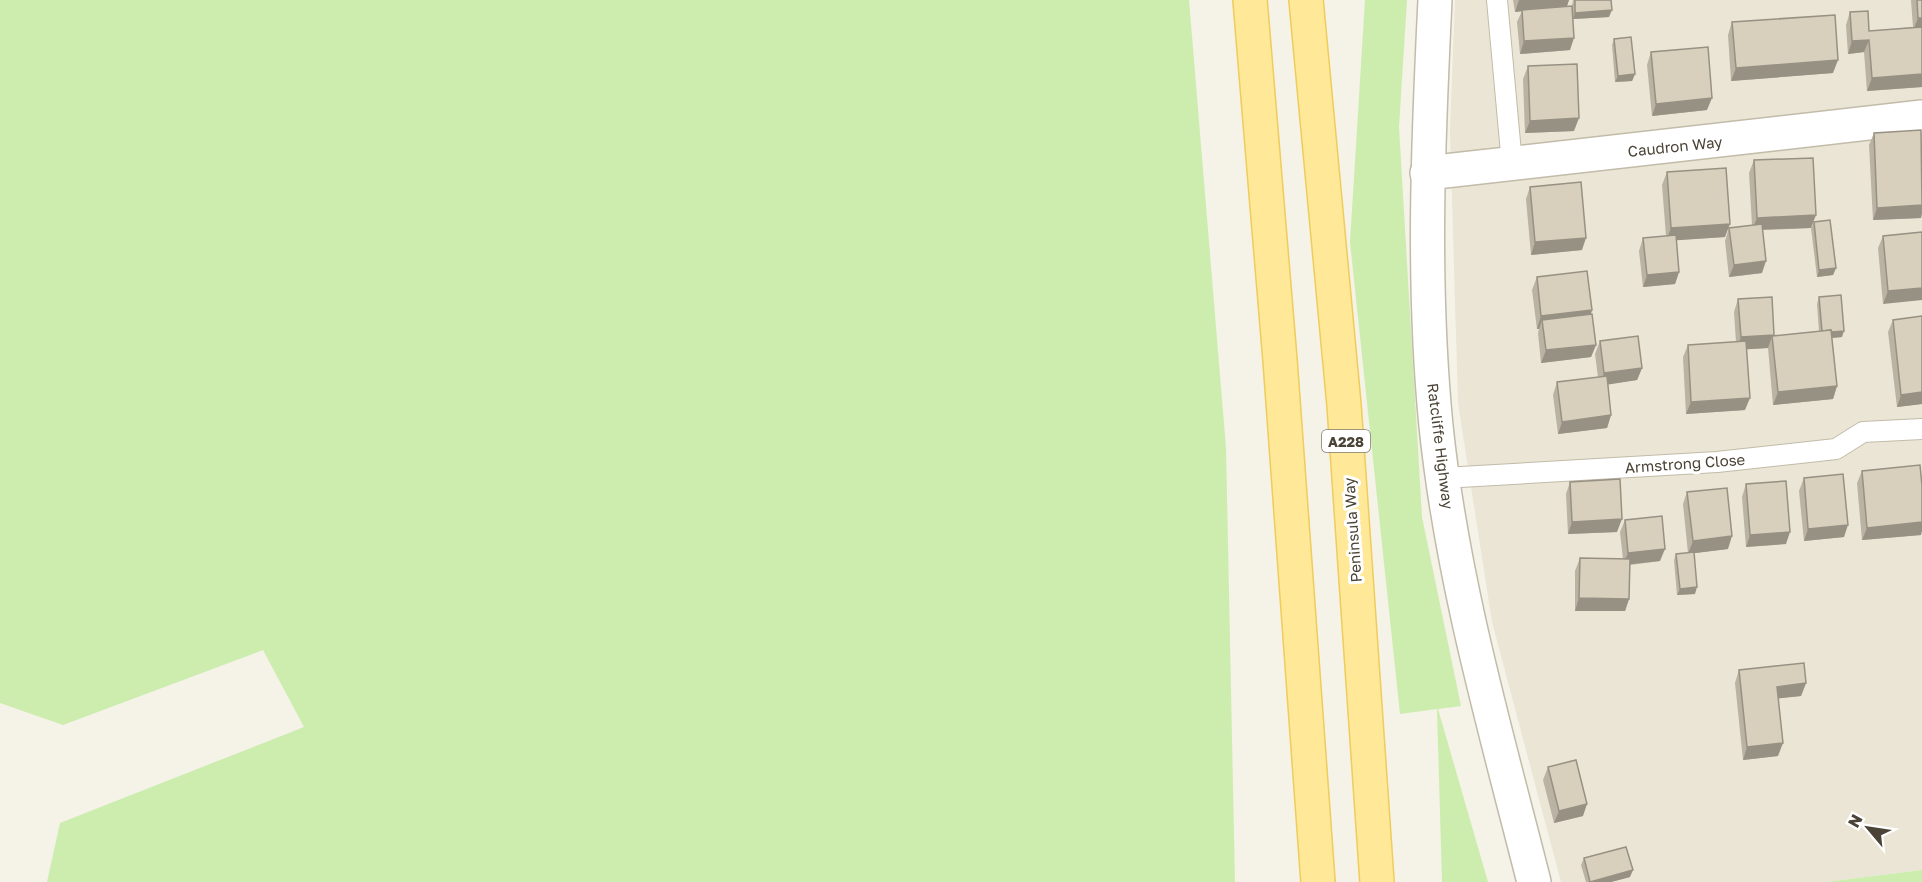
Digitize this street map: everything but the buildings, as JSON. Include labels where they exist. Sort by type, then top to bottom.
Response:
[{"type":"main road","points":[[1250,0],[1292,512],[1318,882]]},
{"type":"main road","name":"Peninsula Way","points":[[1306,0],[1344,405],[1377,882]]},
{"type":"street","name":"Ratcliffe Highway","points":[[1435,0],[1427,173],[1430,338],[1443,478],[1482,678],[1534,882]]},
{"type":"street","name":"Caudron Way","points":[[1427,173],[1922,117]]},
{"type":"lane","points":[[1497,0],[1512,164]]},
{"type":"lane","name":"Armstrong Close","points":[[1443,478],[1718,462],[1836,449],[1863,432],[1922,429]]},
{"type":"shaded area","points":[[1455,0],[1922,0],[1922,870],[1826,882],[1561,882],[1492,622],[1458,403],[1450,131]]},
{"type":"green space","points":[[0,0],[1189,0],[1226,448],[1235,882],[47,882],[60,823],[304,727],[263,650],[63,725],[0,703]]},
{"type":"green space","points":[[1365,0],[1407,0],[1399,127],[1422,517],[1461,706],[1438,709],[1488,882],[1442,882],[1437,709],[1400,714],[1350,242]]},
{"type":"green space","points":[[1922,870],[1922,882],[1826,882]]}]
